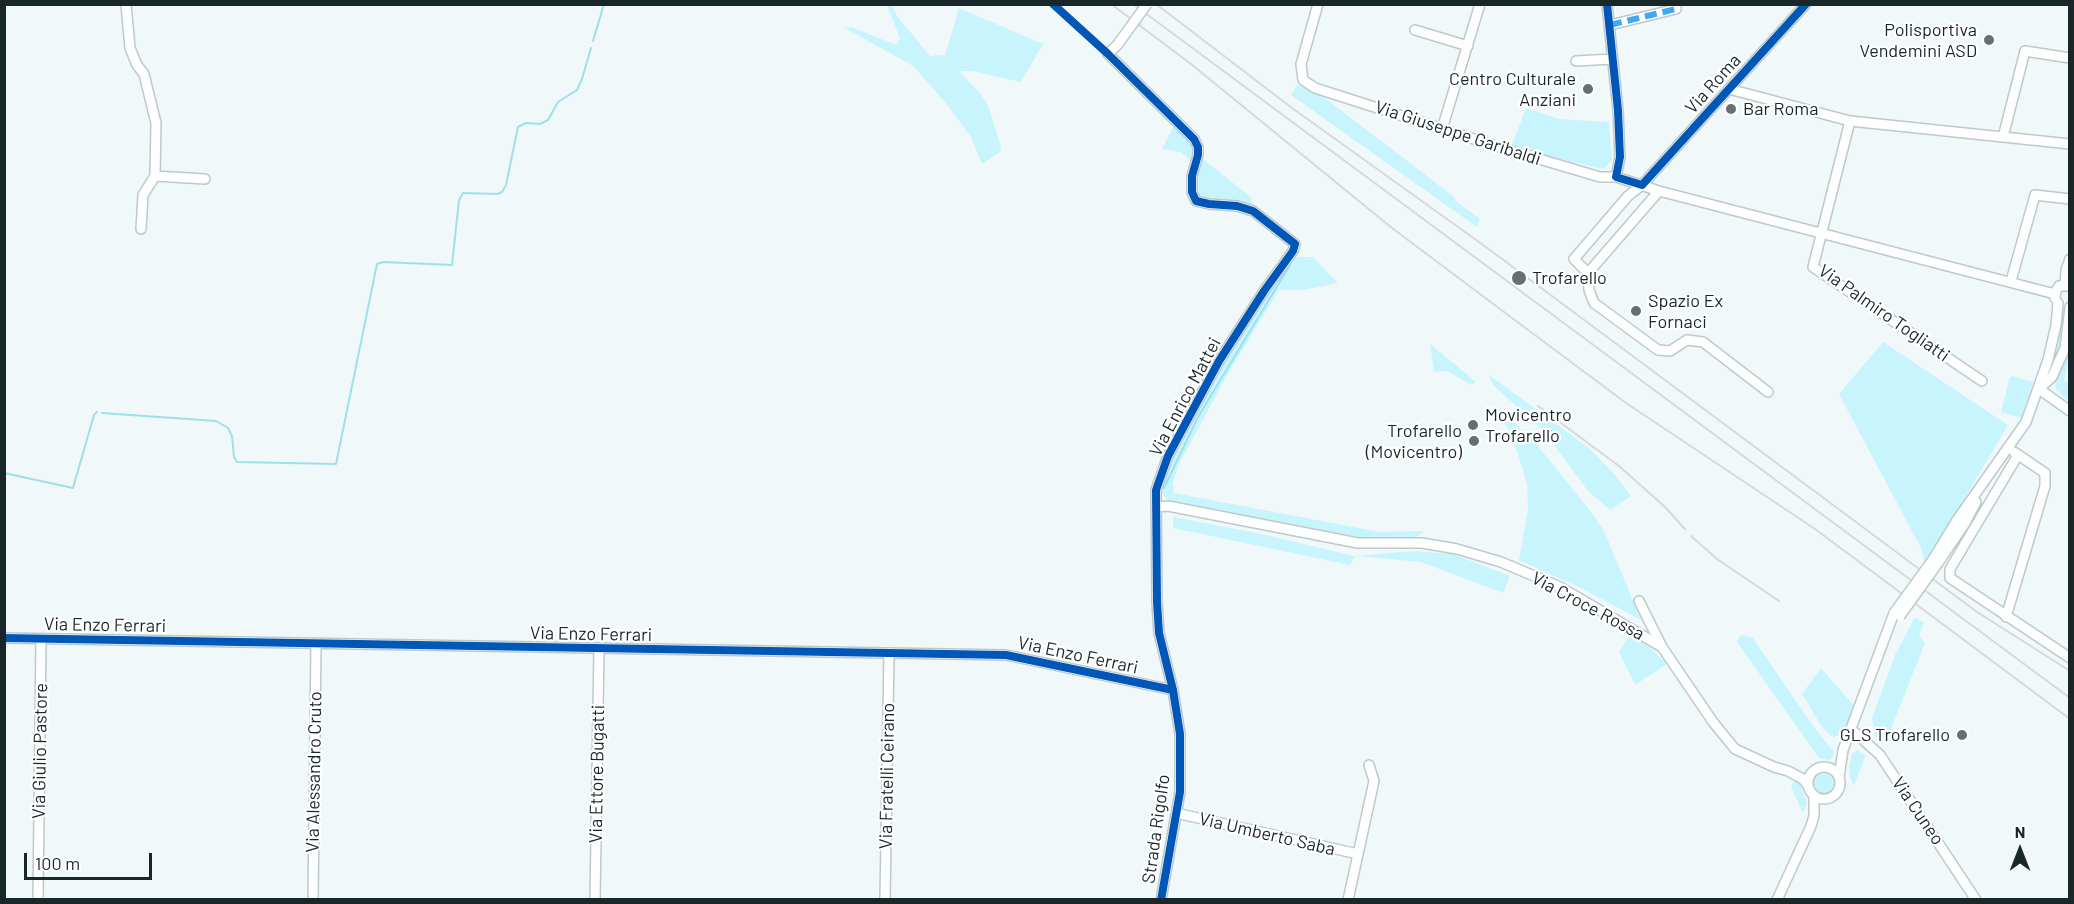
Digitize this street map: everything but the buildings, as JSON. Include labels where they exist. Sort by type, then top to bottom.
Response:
[{"type":"street","points":[[126,4],[130,48],[137,65],[144,74],[156,123],[155,176],[143,195],[141,229]]},
{"type":"street","name":"Via Enrico Mattei","points":[[1147,4],[1108,54],[1194,139],[1198,147],[1198,155],[1192,176],[1191,192],[1196,201],[1237,206],[1253,211],[1295,244],[1293,251],[1219,361],[1168,456],[1156,490],[1156,602],[1160,633],[1173,690]]},
{"type":"street","name":"Via Giuseppe Garibaldi","points":[[1318,4],[1301,64],[1303,80],[1315,88],[1600,177],[1616,177]]},
{"type":"street","points":[[1442,129],[1480,4]]},
{"type":"street","points":[[1607,4],[1618,110],[1620,157],[1616,177]]},
{"type":"street","points":[[1610,25],[1676,9],[1676,4]]},
{"type":"street","name":"Via Roma","points":[[1588,273],[1574,259],[1628,196],[1642,185],[1806,4]]},
{"type":"street","points":[[1415,30],[1468,46]]},
{"type":"street","points":[[2003,137],[2025,51],[2070,58]]},
{"type":"street","points":[[1576,61],[1613,59]]},
{"type":"street","points":[[1729,89],[1850,121],[2070,144]]},
{"type":"street","points":[[1822,233],[1850,121]]},
{"type":"street","points":[[155,176],[205,179]]},
{"type":"street","name":"Via Palmiro Togliatti","points":[[1616,177],[1659,191],[2011,281],[2057,298],[2064,305],[2070,306]]},
{"type":"street","points":[[1659,191],[1588,273],[1589,290],[1594,303],[1659,350],[1670,351],[1688,340],[1703,342],[1768,392]]},
{"type":"street","points":[[2011,281],[2035,195],[2070,199]]},
{"type":"street","name":"Via Palmiro Togliatti","points":[[1822,233],[1813,267],[1982,381]]},
{"type":"street","points":[[1777,900],[1814,816],[1840,788],[1839,777],[1843,750],[1897,615],[1935,562],[1958,520],[2026,422],[2048,360],[2056,325],[2057,288],[2067,286],[2066,270],[2070,259]]},
{"type":"street","points":[[2039,389],[2052,377],[2065,348],[2070,306]]},
{"type":"street","points":[[2039,389],[2070,411]]},
{"type":"street","points":[[2006,617],[2045,486],[2045,473],[2009,449]]},
{"type":"street","points":[[2018,455],[1950,569],[1950,578],[2070,658]]},
{"type":"street","name":"Via Croce Rossa","points":[[1156,507],[1168,506],[1358,543],[1422,543],[1457,549],[1501,562],[1560,587],[1662,647],[1713,722],[1736,749],[1788,771],[1803,779],[1808,786]]},
{"type":"street","points":[[1639,601],[1662,647]]},
{"type":"street","name":"Via Enzo Ferrari","points":[[4,638],[1006,655],[1173,690]]},
{"type":"street","name":"Via Giulio Pastore","points":[[38,900],[41,639]]},
{"type":"street","name":"Via Alessandro Cruto","points":[[313,900],[316,644]]},
{"type":"street","name":"Via Ettore Bugatti","points":[[595,900],[599,648]]},
{"type":"street","name":"Via Fratelli Ceirano","points":[[885,900],[889,653]]},
{"type":"street","name":"Strada Rigolfo","points":[[1161,900],[1180,792],[1180,734],[1173,690]]},
{"type":"street","name":"Via Cuneo","points":[[1851,729],[1880,755],[1976,900]]},
{"type":"street","points":[[1829,799],[1818,798],[1814,795],[1808,786],[1810,776],[1843,750]]},
{"type":"street","points":[[1348,900],[1374,781],[1369,765]]},
{"type":"street","points":[[1822,768],[1836,773],[1839,777]]},
{"type":"street","name":"Via Croce Rossa","points":[[1788,771],[1822,768]]},
{"type":"street","points":[[1814,795],[1814,816]]},
{"type":"street","name":"Via Umberto Saba","points":[[1176,813],[1358,854]]},
{"type":"shaded area","points":[[887,5],[892,5],[897,16],[930,56],[945,55],[959,8],[1043,44],[1021,82],[972,71],[959,71],[988,105],[1001,147],[1000,152],[982,164],[971,137],[945,102],[913,66],[843,27],[854,28],[896,45],[900,38]]},
{"type":"shaded area","points":[[1297,85],[1321,95],[1453,196],[1457,202],[1480,219],[1477,227],[1291,95]]},
{"type":"shaded area","points":[[1526,108],[1559,119],[1609,122],[1612,160],[1604,169],[1546,156],[1512,145]]},
{"type":"shaded area","points":[[1173,127],[1190,139],[1194,148],[1193,163],[1181,152],[1162,149]]},
{"type":"shaded area","points":[[1203,159],[1252,198],[1251,204],[1216,203],[1200,197],[1197,184]]},
{"type":"shaded area","points":[[1296,257],[1313,257],[1338,283],[1303,290],[1279,290],[1226,377],[1179,464],[1173,483],[1174,493],[1380,532],[1424,531],[1417,537],[1364,538],[1168,500],[1158,489],[1168,460],[1222,366],[1270,290]]},
{"type":"shaded area","points":[[2061,317],[2064,318],[2062,347],[2051,374],[2045,378],[2057,347]]},
{"type":"shaded area","points":[[1883,342],[2008,425],[1925,565],[1921,548],[1839,394]]},
{"type":"shaded area","points":[[1430,344],[1476,382],[1471,385],[1447,371],[1434,372]]},
{"type":"shaded area","points":[[2069,345],[2064,381],[2069,383],[2069,401],[2056,390],[2055,382],[2067,356]]},
{"type":"shaded area","points":[[1488,374],[1589,448],[1616,476],[1631,496],[1610,510],[1588,491],[1544,431],[1493,385]]},
{"type":"shaded area","points":[[2012,376],[2033,382],[2022,418],[2001,412]]},
{"type":"shaded area","points":[[1494,410],[1513,420],[1529,435],[1592,513],[1604,531],[1641,620],[1583,589],[1519,560],[1528,509],[1527,484],[1513,438]]},
{"type":"shaded area","points":[[1173,517],[1257,533],[1354,556],[1415,551],[1453,554],[1510,576],[1503,593],[1421,562],[1355,556],[1350,565],[1173,528]]},
{"type":"shaded area","points":[[1915,617],[1924,623],[1919,635],[1925,643],[1886,741],[1875,737],[1872,718],[1895,655]]},
{"type":"shaded area","points":[[1630,634],[1646,644],[1667,664],[1635,685],[1619,652]]},
{"type":"shaded area","points":[[1740,635],[1752,637],[1813,726],[1834,752],[1833,758],[1828,760],[1819,758],[1737,642]]},
{"type":"shaded area","points":[[1821,668],[1856,708],[1844,735],[1833,737],[1823,729],[1802,694]]},
{"type":"shaded area","points":[[1857,750],[1866,755],[1854,785],[1850,778],[1849,768],[1852,754]]},
{"type":"shaded area","points":[[1824,773],[1831,776],[1834,783],[1831,790],[1824,793],[1817,790],[1814,783],[1817,776]]},
{"type":"shaded area","points":[[1795,779],[1799,782],[1807,803],[1803,813],[1791,787]]},
{"type":"waterway","points":[[593,41],[604,4]]},
{"type":"waterway","points":[[102,413],[216,421],[228,428],[232,436],[234,457],[237,462],[336,464],[377,264],[383,262],[452,265],[459,200],[463,193],[497,194],[502,192],[506,185],[518,127],[526,123],[540,124],[548,120],[558,102],[577,90],[591,48]]},
{"type":"waterway","points":[[1164,488],[1198,417],[1290,265]]},
{"type":"waterway","points":[[4,473],[73,488],[94,415],[97,412]]},
{"type":"railway","points":[[1111,4],[1191,64],[1392,228],[1626,403],[1815,529],[2070,719]]},
{"type":"railway","points":[[1133,4],[2070,698]]},
{"type":"railway","points":[[1156,4],[1292,108],[1486,247],[1977,612],[2070,671]]},
{"type":"railway","points":[[1538,406],[1619,466],[1665,507],[1685,529]]},
{"type":"railway","points":[[1691,536],[1717,559],[1779,601]]},
{"type":"marked path","points":[[1610,25],[1676,9],[1676,4]]},
{"type":"cycle path","points":[[1053,4],[1108,54],[1194,139],[1198,147],[1192,176],[1192,192],[1196,201],[1237,206],[1253,211],[1295,244],[1293,251],[1219,361],[1168,456],[1156,490],[1159,633],[1173,690],[1180,734],[1180,792],[1161,900]]},
{"type":"cycle path","points":[[1607,4],[1618,110],[1620,157],[1616,177],[1642,185],[1806,4]]},
{"type":"cycle path","points":[[4,638],[1006,655],[1173,690]]},
{"type":"place","name":"Polisportiva Vendemini ASD","points":[[1989,40]]},
{"type":"place","name":"Centro Culturale Anziani","points":[[1588,89]]},
{"type":"place","name":"Bar Roma","points":[[1731,109]]},
{"type":"place","name":"Trofarello","points":[[1519,278]]},
{"type":"place","name":"Spazio Ex Fornaci","points":[[1636,311]]},
{"type":"place","name":"Movicentro Trofarello","points":[[1473,425]]},
{"type":"place","name":"Trofarello (Movicentro)","points":[[1474,441]]},
{"type":"place","name":"GLS Trofarello","points":[[1962,735]]}]
